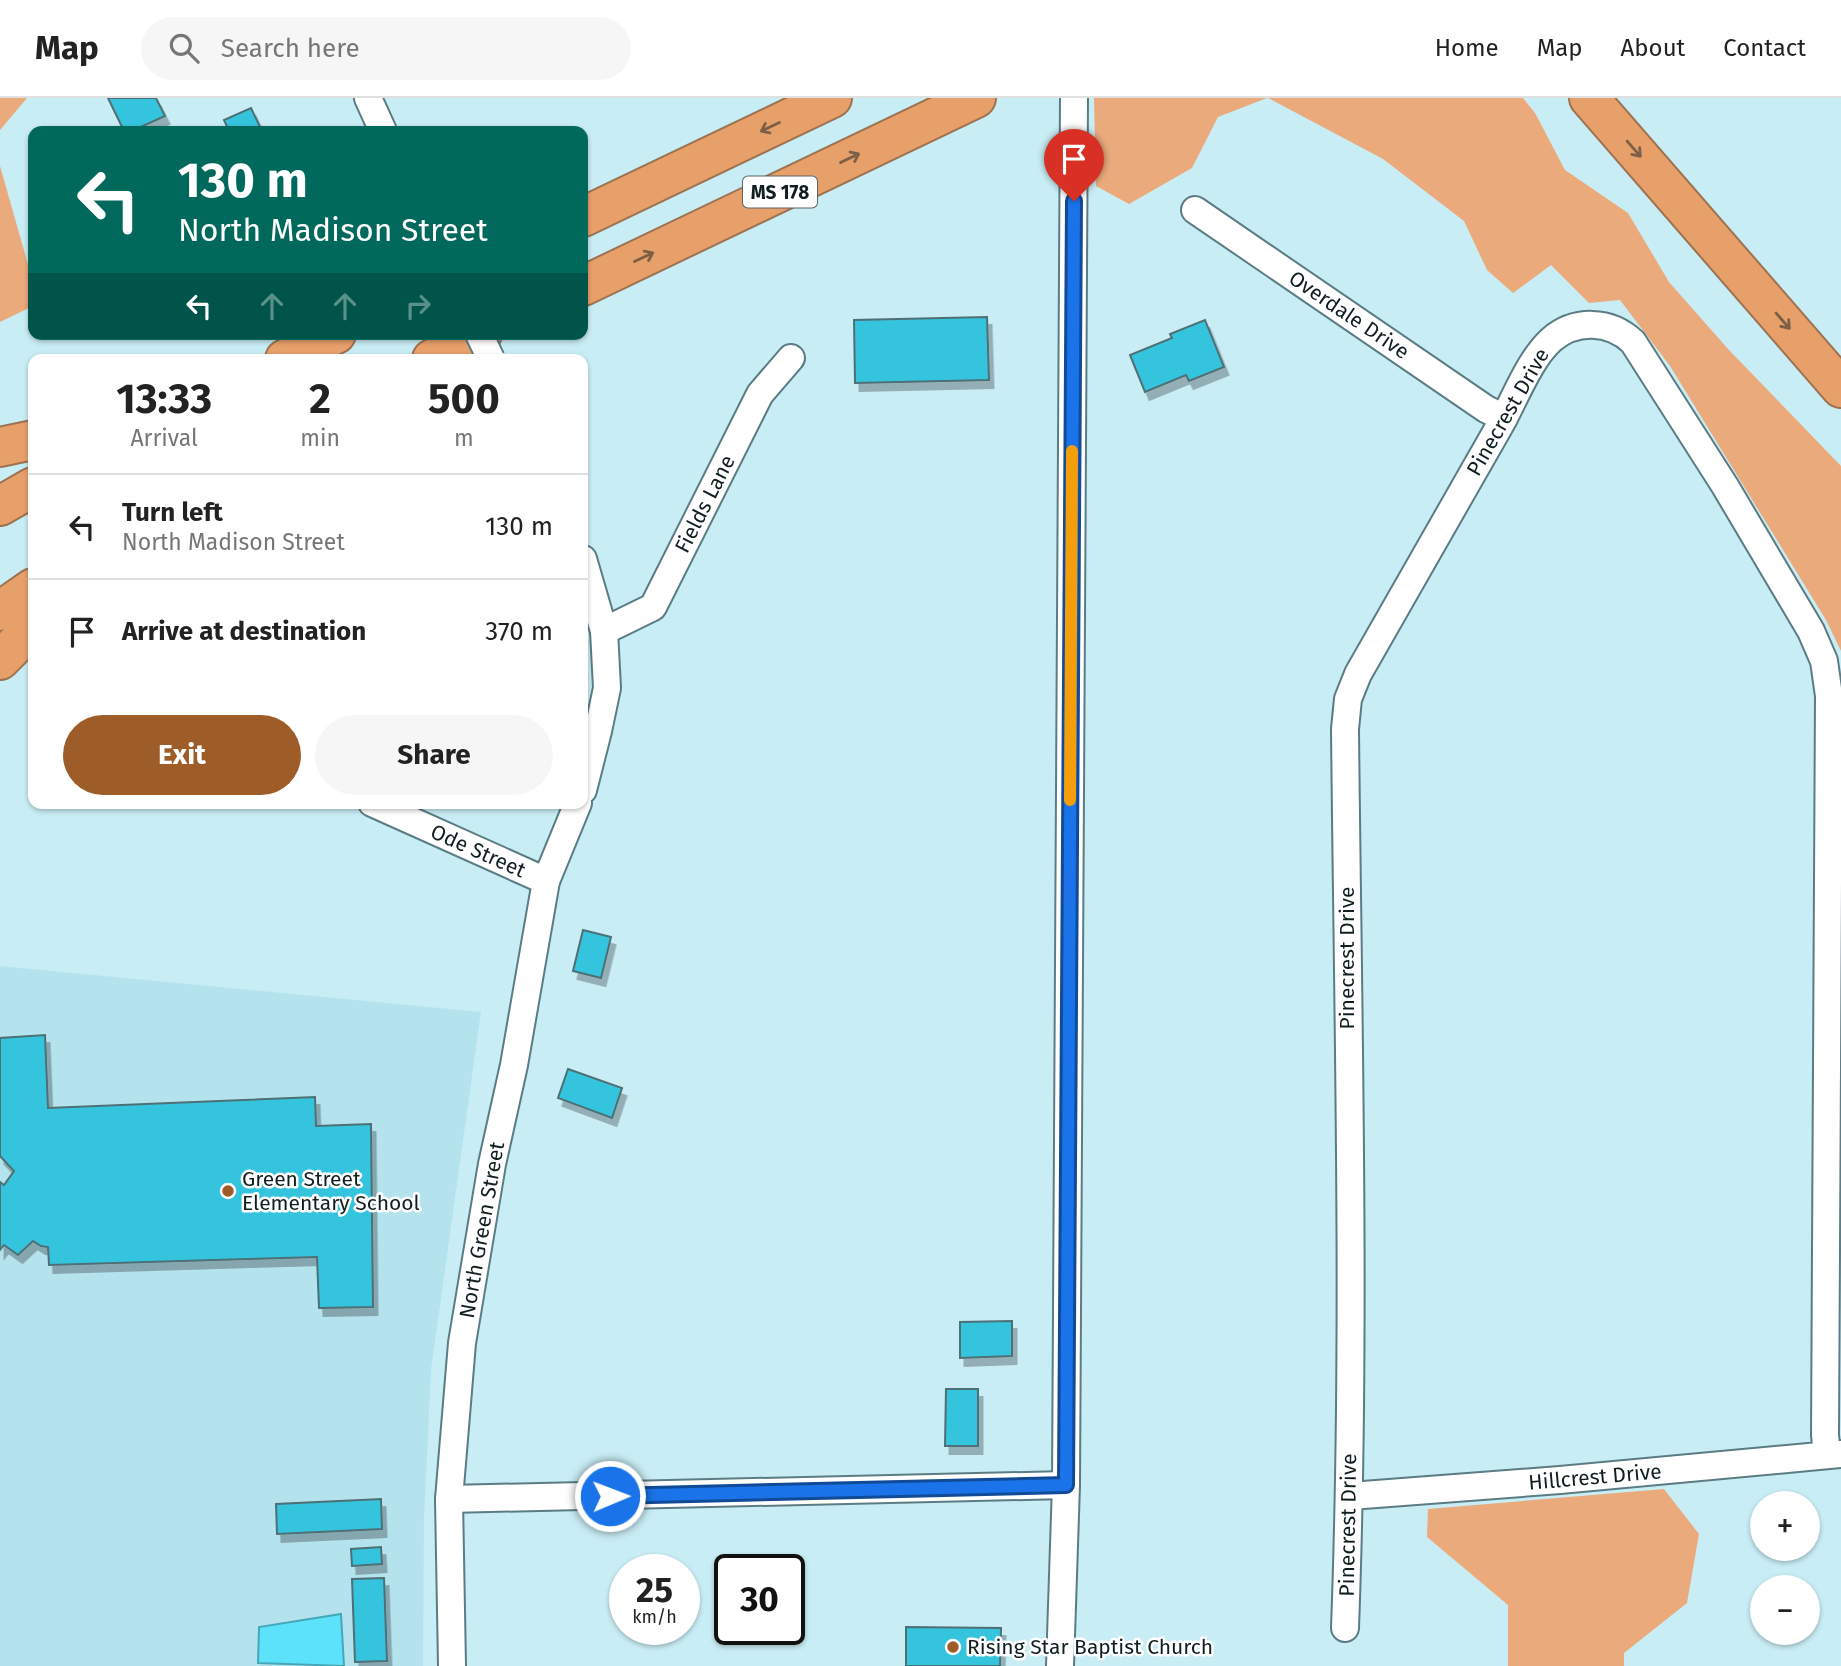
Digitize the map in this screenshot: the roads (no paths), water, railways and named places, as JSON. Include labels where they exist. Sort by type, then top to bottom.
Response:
[{"type":"highway","points":[[588,215],[832,98]]},
{"type":"highway","name":"MS 178","points":[[588,284],[976,98]]},
{"type":"highway","points":[[1589,98],[1841,388]]},
{"type":"highway","points":[[295,354],[325,340]]},
{"type":"highway","points":[[442,354],[469,340]]},
{"type":"highway","points":[[0,447],[28,441]]},
{"type":"highway","points":[[0,506],[28,490]]},
{"type":"highway","points":[[0,611],[28,591]]},
{"type":"highway","points":[[0,660],[28,632]]},
{"type":"street","points":[[368,98],[381,126]]},
{"type":"street","points":[[1060,1666],[1066,1485],[1074,98]]},
{"type":"street","name":"Overdale Drive","points":[[1195,210],[1504,418]]},
{"type":"street","name":"Pinecrest Drive","points":[[1345,1628],[1350,1496],[1348,699],[1359,674],[1536,358],[1561,332],[1574,327],[1600,324],[1612,327],[1633,342],[1725,486],[1811,631],[1824,661],[1829,696],[1825,1435],[1834,1455]]},
{"type":"street","name":"Fields Lane","points":[[604,631],[653,607],[760,394],[791,358]]},
{"type":"street","points":[[588,576],[604,631],[607,688],[588,770]]},
{"type":"street","name":"Ode Street","points":[[385,809],[546,881]]},
{"type":"street","name":"North Green Street","points":[[452,1666],[449,1499],[462,1343],[492,1164],[513,1066],[546,881],[576,809]]},
{"type":"street","name":"Hillcrest Drive","points":[[1350,1496],[1834,1455]]},
{"type":"street","points":[[449,1499],[1066,1485]]},
{"type":"water","points":[[341,1614],[344,1666],[258,1663],[259,1627]]},
{"type":"place","name":"Green Street Elementary School","points":[[228,1191]]},
{"type":"place","name":"Rising Star Baptist Church","points":[[953,1647]]}]
